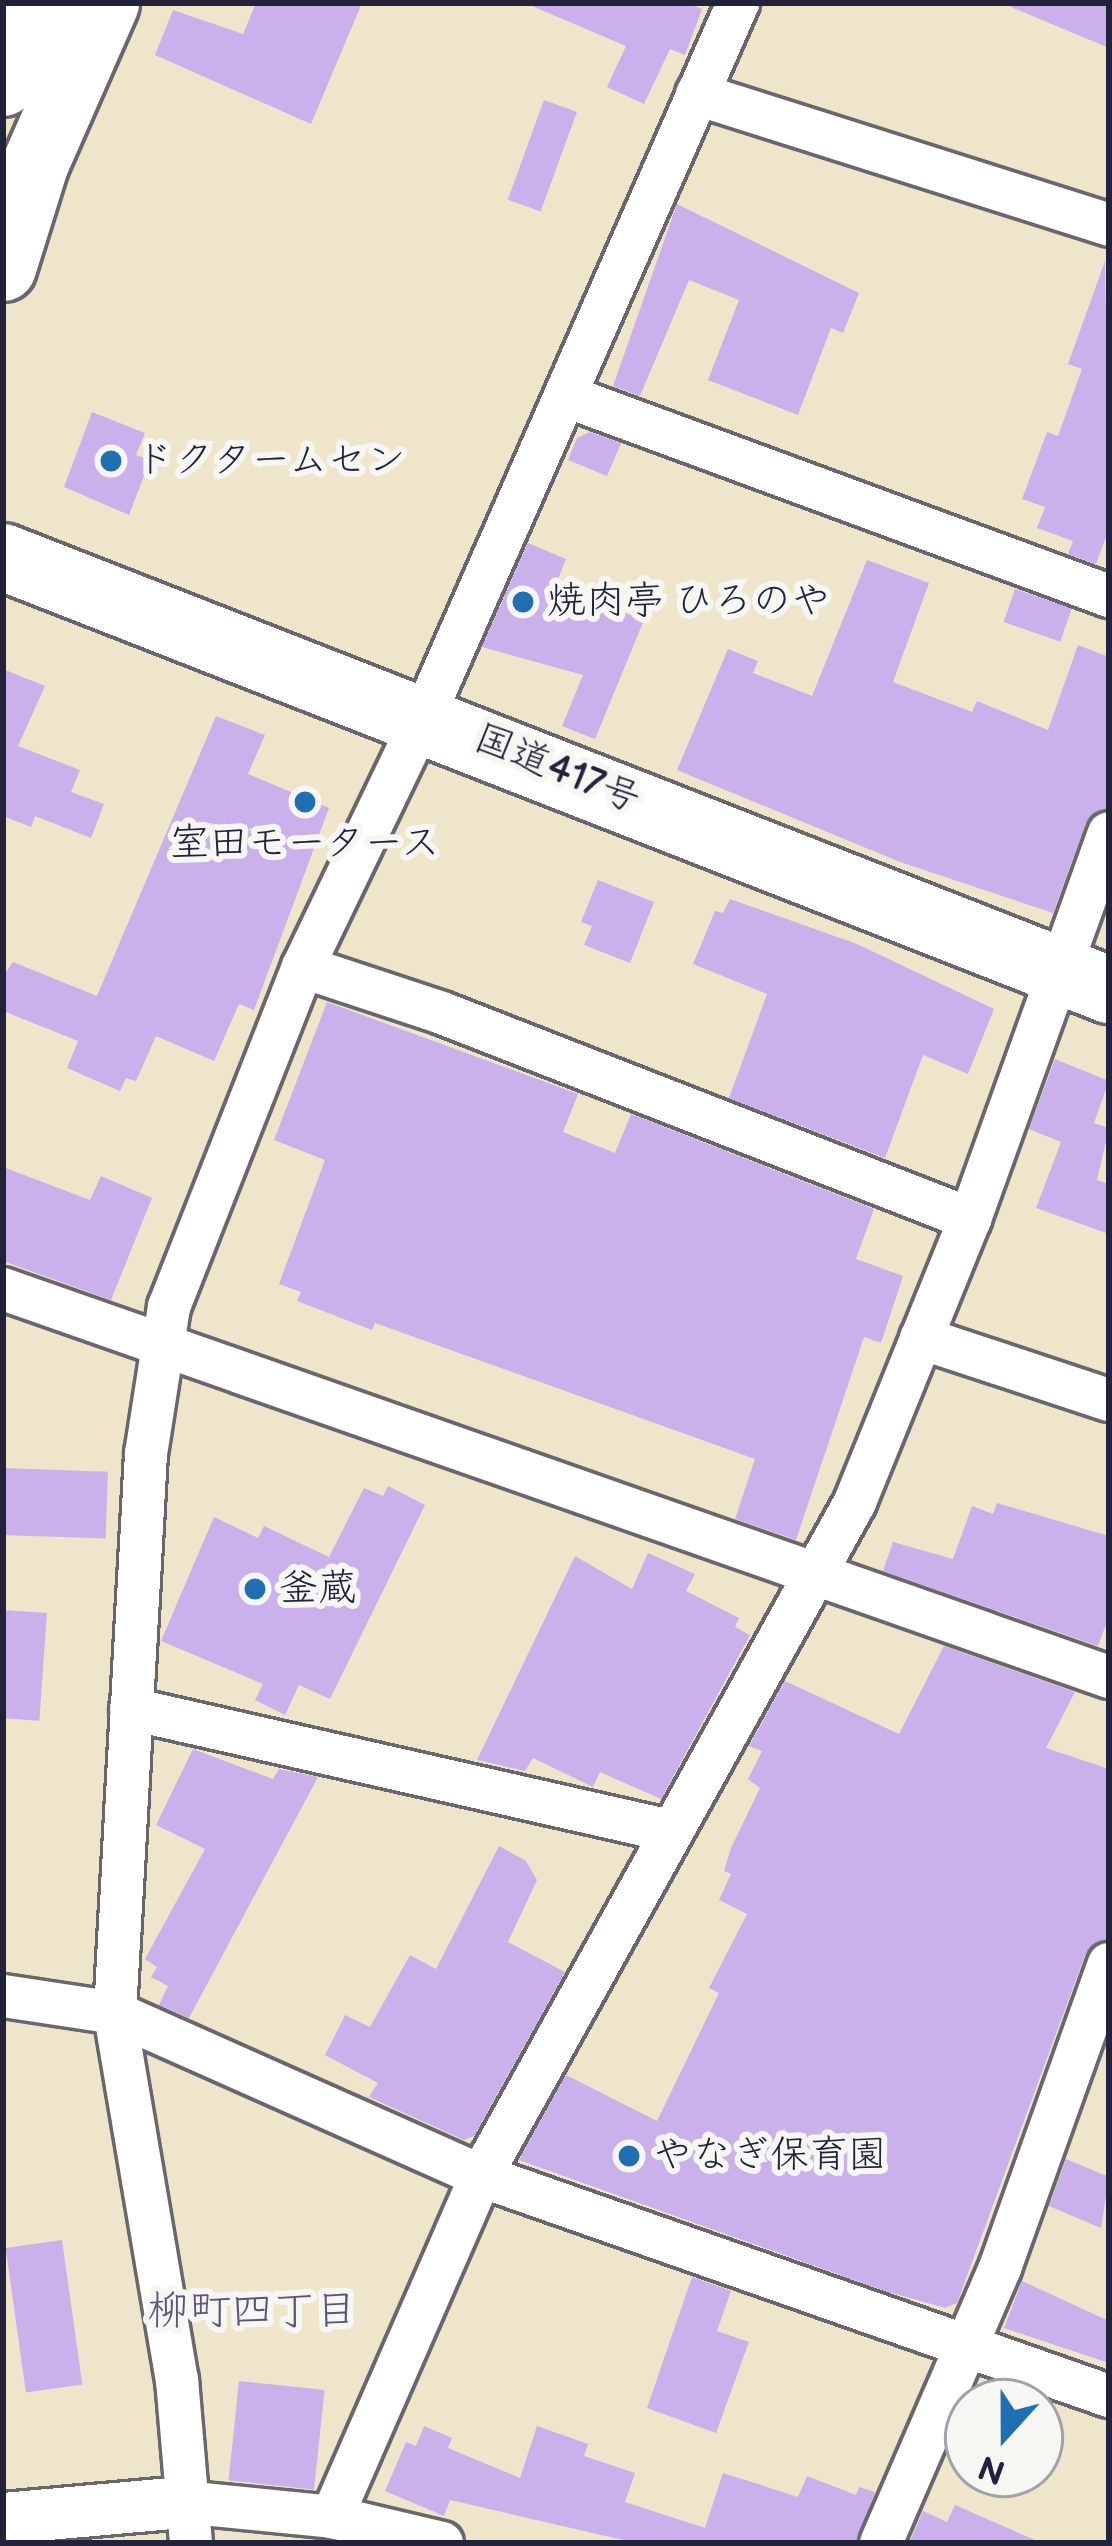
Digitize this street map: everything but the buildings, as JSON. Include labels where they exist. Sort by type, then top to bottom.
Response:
[{"type":"highway","points":[[3,83],[41,3]]},
{"type":"highway","points":[[3,268],[35,165],[106,3]]},
{"type":"highway","name":"国道417号","points":[[3,557],[424,716],[1082,981]]},
{"type":"street","points":[[187,2522],[177,2381],[116,2013],[146,1454],[169,1307],[303,967],[424,716],[738,3]]},
{"type":"street","points":[[697,94],[1109,225]]},
{"type":"street","points":[[566,396],[1109,596]]},
{"type":"street","points":[[332,2517],[481,2176],[670,1831],[817,1576],[970,1219],[1082,981],[1109,833]]},
{"type":"street","points":[[303,967],[442,1012],[970,1219]]},
{"type":"street","points":[[3,1289],[1109,1677]]},
{"type":"street","points":[[921,1338],[1109,1400]]},
{"type":"street","points":[[131,1709],[670,1831]]},
{"type":"street","points":[[881,2543],[970,2343],[1109,1964]]},
{"type":"street","points":[[3,1996],[116,2013],[481,2176],[970,2343],[1109,2396]]},
{"type":"street","points":[[3,2518],[187,2522],[332,2517],[442,2543]]},
{"type":"place","name":"ドクタームセン","points":[[111,461]]},
{"type":"place","name":"焼肉亭 ひろのや","points":[[523,602]]},
{"type":"place","name":"室田モータース","points":[[305,802]]},
{"type":"place","name":"釜蔵","points":[[255,1589]]},
{"type":"place","name":"やなぎ保育園","points":[[629,2156]]},
{"type":"district","name":"柳町四丁目","points":[[252,2312]]}]
